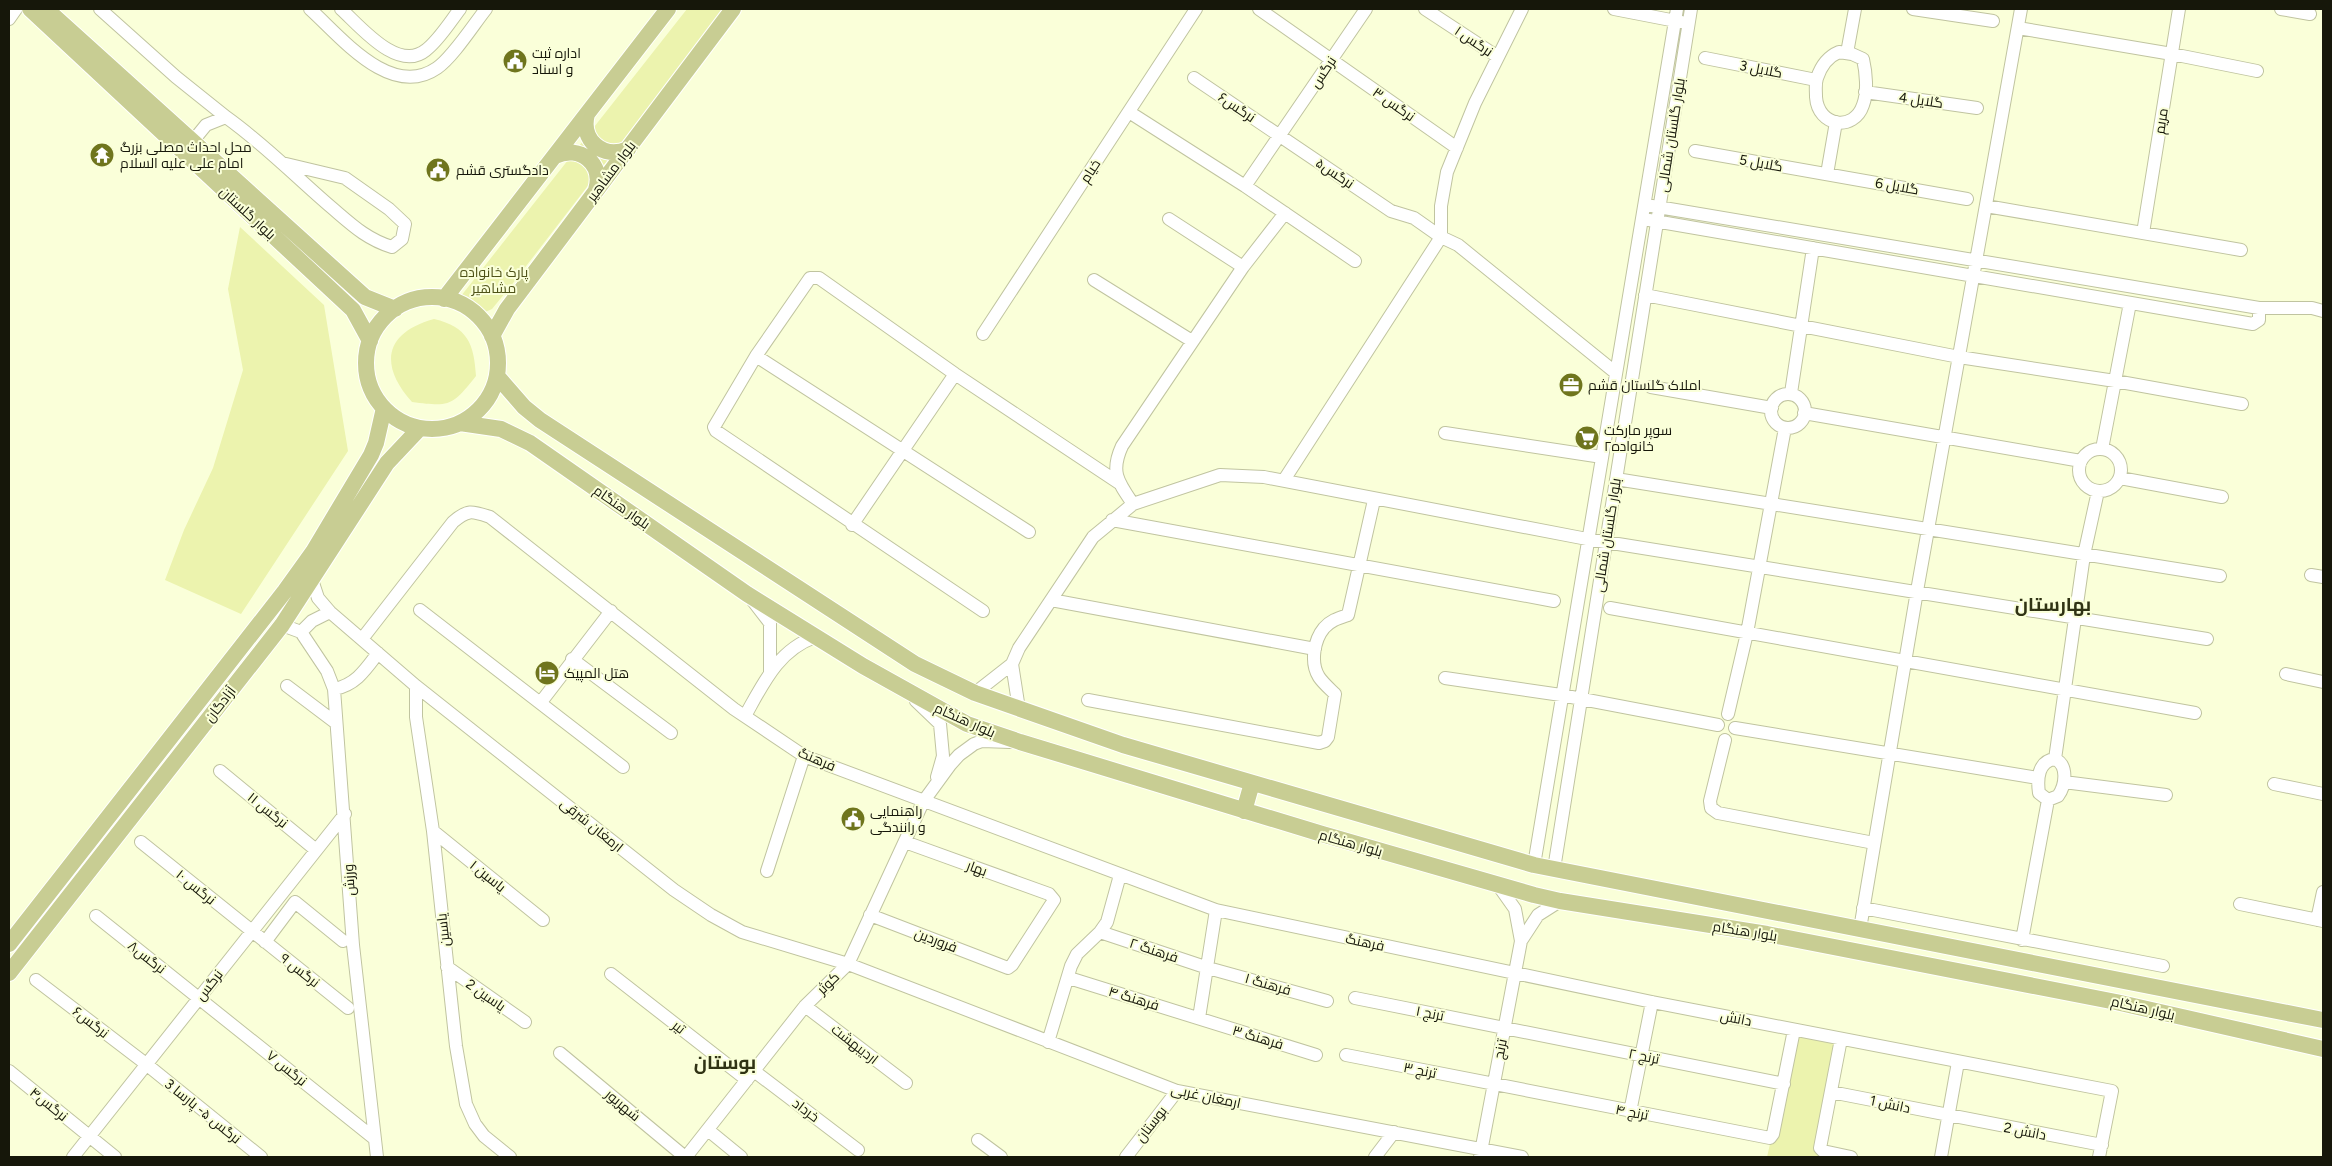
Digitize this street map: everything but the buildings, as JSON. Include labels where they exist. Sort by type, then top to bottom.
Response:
[{"type":"main road","name":"بلوار گلستان","points":[[30,9],[352,310],[370,341]]},
{"type":"main road","name":"بلوار گلستان","points":[[46,9],[365,297],[395,309]]},
{"type":"main road","points":[[444,299],[668,9]]},
{"type":"main road","name":"بلوار مشاهیر","points":[[492,336],[507,309],[733,9]]},
{"type":"main road","points":[[587,114],[586,131],[596,146],[611,152],[628,149]]},
{"type":"main road","points":[[555,156],[571,152],[588,158],[597,173],[596,190]]},
{"type":"main road","points":[[444,299],[472,312],[480,318],[492,336],[497,355],[497,376],[484,404],[460,423],[441,428],[420,428],[401,421],[384,408],[373,391],[367,371],[370,341],[380,323],[395,309],[414,300],[444,299]]},
{"type":"main road","name":"بلوار هنگام","points":[[497,376],[524,407],[540,420],[915,664],[975,692],[1019,709],[1123,745],[1534,865],[2323,1020]]},
{"type":"main road","name":"آزادگان","points":[[9,944],[285,591],[312,552],[371,455],[376,443],[384,408]]},
{"type":"main road","name":"بلوار هنگام","points":[[460,423],[501,429],[522,439],[747,594],[902,689],[967,724],[1020,742],[1244,811],[1498,885],[1560,901],[1767,934],[2175,1016],[2323,1050]]},
{"type":"main road","name":"آزادگان","points":[[9,972],[282,624],[387,462],[420,428]]},
{"type":"main road","points":[[630,513],[645,489]]},
{"type":"main road","points":[[1244,811],[1252,783]]},
{"type":"main road","points":[[2021,984],[2024,961]]},
{"type":"main road","points":[[2175,1016],[2179,992]]},
{"type":"street","points":[[9,19],[16,9]]},
{"type":"street","points":[[100,9],[176,78],[251,135],[318,196],[374,242],[392,247],[402,239],[405,224],[389,209],[345,178],[282,163]]},
{"type":"street","points":[[310,9],[375,67],[395,77],[418,77],[438,68],[486,9]]},
{"type":"street","points":[[341,9],[387,50],[400,56],[413,56],[425,51],[460,9]]},
{"type":"street","name":"خیام","points":[[983,334],[1196,9]]},
{"type":"street","name":"نرگس ۳","points":[[1258,9],[1457,148]]},
{"type":"street","name":"نرگس","points":[[1245,186],[1366,9]]},
{"type":"street","name":"نرگس ۱","points":[[1425,9],[1498,58]]},
{"type":"street","points":[[1284,480],[1441,237],[1441,206],[1447,172],[1474,103],[1522,9]]},
{"type":"street","points":[[1614,9],[1676,15],[1689,23]]},
{"type":"street","name":"بلوار گلستان شمالی","points":[[1554,869],[1689,23],[1689,9]]},
{"type":"street","points":[[1847,54],[1855,9]]},
{"type":"street","points":[[1913,9],[1993,21]]},
{"type":"street","points":[[1860,929],[1917,591],[2021,9]]},
{"type":"street","name":"مریم","points":[[2143,233],[2179,9]]},
{"type":"street","points":[[2281,9],[2310,14]]},
{"type":"street","name":"بلوار گلستان شمالی","points":[[1534,865],[1676,15]]},
{"type":"street","points":[[2018,28],[2172,54],[2257,71]]},
{"type":"street","points":[[1839,52],[1847,54],[1863,59],[1866,70],[1863,106],[1856,115],[1846,122],[1836,122],[1825,118],[1817,108],[1816,80],[1823,63],[1839,52]]},
{"type":"street","name":"گلایل 3","points":[[1705,58],[1816,80]]},
{"type":"street","name":"نرگس۶","points":[[1194,78],[1280,136]]},
{"type":"street","name":"گلایل 4","points":[[1865,92],[1977,108]]},
{"type":"street","points":[[1129,112],[1245,186],[1355,261]]},
{"type":"street","points":[[193,141],[206,125],[226,117]]},
{"type":"street","points":[[1827,174],[1836,122]]},
{"type":"street","name":"نرگس۵","points":[[1280,136],[1391,210],[1414,218],[1441,237],[1458,245],[1616,373]]},
{"type":"street","name":"گلایل 5","points":[[1695,151],[1827,174]]},
{"type":"street","name":"گلایل 6","points":[[1827,174],[1967,198]]},
{"type":"street","points":[[1644,204],[2259,308],[2312,308],[2323,311]]},
{"type":"street","points":[[1986,206],[2242,250]]},
{"type":"street","points":[[1132,504],[1119,484],[1114,466],[1122,446],[1243,267],[1285,213]]},
{"type":"street","points":[[1642,218],[2253,324],[2260,320],[2259,308]]},
{"type":"street","points":[[1168,219],[1243,267]]},
{"type":"street","points":[[1791,393],[1813,248]]},
{"type":"street","points":[[983,611],[852,525],[716,432],[714,427],[756,356],[810,278],[814,276],[955,374],[1119,484]]},
{"type":"street","points":[[1094,280],[1192,341]]},
{"type":"street","points":[[1645,295],[1959,357],[2115,381],[2242,404]]},
{"type":"street","points":[[2102,448],[2130,303]]},
{"type":"street","points":[[1620,353],[1636,356]]},
{"type":"street","points":[[756,356],[1029,532]]},
{"type":"street","points":[[852,525],[955,374]]},
{"type":"street","points":[[1651,387],[1772,408]]},
{"type":"street","points":[[1791,393],[1802,401],[1804,413],[1799,425],[1793,428],[1785,428],[1774,422],[1772,408],[1779,396],[1791,393]]},
{"type":"street","points":[[1804,413],[2081,461]]},
{"type":"street","points":[[1728,714],[1746,633],[1785,428]]},
{"type":"street","points":[[1445,433],[1602,458]]},
{"type":"street","points":[[2102,448],[2114,454],[2118,459],[2121,465],[2120,478],[2111,488],[2098,491],[2086,486],[2080,474],[2081,461],[2089,452],[2102,448]]},
{"type":"street","points":[[975,692],[1012,664],[1020,648],[1093,537],[1112,520],[1132,504],[1220,475],[1284,480],[1374,500],[1587,539],[1758,565],[2207,639]]},
{"type":"street","points":[[1616,478],[2220,576]]},
{"type":"street","points":[[2120,478],[2222,497]]},
{"type":"street","points":[[2055,759],[2074,617],[2084,555],[2098,491]]},
{"type":"street","points":[[1088,700],[1319,743],[1325,742],[1328,737],[1335,694],[1318,676],[1314,665],[1315,648],[1324,628],[1334,619],[1348,615],[1374,500]]},
{"type":"street","name":"فرهنگ","points":[[362,639],[453,522],[462,514],[473,511],[490,517],[745,716],[804,756],[1120,876],[1216,910],[1514,974]]},
{"type":"street","points":[[1112,520],[1554,601]]},
{"type":"street","name":"ارمغان شرقی","points":[[312,580],[318,598],[330,612],[416,686],[674,890],[710,915],[742,932],[848,964]]},
{"type":"street","points":[[747,594],[770,623],[770,672]]},
{"type":"street","points":[[1051,600],[1315,648]]},
{"type":"street","points":[[1610,608],[2195,713]]},
{"type":"street","points":[[420,610],[541,702],[622,767]]},
{"type":"street","points":[[541,702],[572,659],[611,611]]},
{"type":"street","points":[[282,624],[301,632],[312,621],[330,612]]},
{"type":"street","name":"ورزش","points":[[301,632],[327,670],[334,689],[345,814],[353,945],[376,1157]]},
{"type":"street","points":[[745,716],[770,672],[787,652],[800,642],[815,636]]},
{"type":"street","points":[[334,689],[343,687],[360,676],[378,653]]},
{"type":"street","points":[[572,659],[671,733]]},
{"type":"street","points":[[1012,664],[1019,709]]},
{"type":"street","points":[[2286,674],[2323,682]]},
{"type":"street","points":[[1445,678],[1561,695],[1718,726]]},
{"type":"street","points":[[287,686],[336,723]]},
{"type":"street","name":"یاسین","points":[[416,686],[416,717],[433,831],[447,967],[466,1104],[484,1136],[510,1157]]},
{"type":"street","name":"کوثر","points":[[902,689],[940,724],[943,756],[934,787]]},
{"type":"street","points":[[1728,714],[1734,718],[1734,728],[1732,737],[1725,740],[1718,736],[1718,726],[1721,716],[1728,714]]},
{"type":"street","points":[[1734,728],[2038,778]]},
{"type":"street","points":[[1725,740],[1710,801],[1711,808],[1718,813],[1874,843]]},
{"type":"street","name":"کوثر","points":[[686,1157],[805,1006],[848,964],[923,802],[959,755],[974,744],[982,741],[1020,742]]},
{"type":"street","points":[[767,872],[804,756]]},
{"type":"street","points":[[2055,759],[2060,761],[2063,767],[2064,782],[2058,796],[2048,800],[2039,793],[2038,778],[2043,764],[2048,760],[2055,759]]},
{"type":"street","name":"نرگس ۱۱","points":[[220,771],[316,850]]},
{"type":"street","points":[[2064,782],[2166,795]]},
{"type":"street","points":[[2274,784],[2323,794]]},
{"type":"street","points":[[2022,940],[2048,800]]},
{"type":"street","name":"نرگس","points":[[73,1157],[345,814]]},
{"type":"street","name":"یاسین ۱","points":[[433,831],[543,920]]},
{"type":"street","points":[[1539,832],[1547,838],[1557,836],[1560,833]]},
{"type":"street","name":"نرگس ۱۰","points":[[141,842],[252,931]]},
{"type":"street","name":"بهار","points":[[905,842],[1049,894],[1054,900],[1012,965],[1008,968],[1002,965]]},
{"type":"street","points":[[1048,1042],[1069,978],[1071,966],[1077,954],[1100,932],[1106,922],[1120,876]]},
{"type":"street","points":[[1498,885],[1515,908],[1521,941]]},
{"type":"street","points":[[2240,904],[2320,920],[2323,892]]},
{"type":"street","points":[[1521,941],[1538,915],[1560,901]]},
{"type":"street","points":[[265,942],[295,902],[343,941]]},
{"type":"street","points":[[1863,908],[2163,966]]},
{"type":"street","points":[[1199,1018],[1216,910]]},
{"type":"street","name":"فروردین","points":[[870,915],[1002,965]]},
{"type":"street","name":"نرگس۸","points":[[96,916],[199,998]]},
{"type":"street","name":"نرگس ۹","points":[[252,931],[348,1008]]},
{"type":"street","name":"فرهنگ ۲","points":[[1100,932],[1208,968]]},
{"type":"street","name":"ترنج","points":[[1481,1153],[1521,941]]},
{"type":"street","name":"ارمغان غربی","points":[[848,964],[1177,1091],[1394,1132],[1481,1153],[1522,1157]]},
{"type":"street","name":"یاسین 2","points":[[447,967],[525,1022]]},
{"type":"street","name":"فرهنگ ۱","points":[[1208,968],[1327,1001]]},
{"type":"street","name":"تیر","points":[[611,974],[751,1076]]},
{"type":"street","name":"دانش","points":[[1514,974],[1958,1062],[2112,1090],[2101,1151]]},
{"type":"street","name":"فرهنگ ۴","points":[[1069,978],[1199,1018]]},
{"type":"street","name":"نرگس۶","points":[[36,980],[146,1064]]},
{"type":"street","name":"نرگس ۷","points":[[199,998],[375,1139]]},
{"type":"street","name":"ترنج ۱","points":[[1355,998],[1504,1028]]},
{"type":"street","points":[[1630,1112],[1652,1002]]},
{"type":"street","name":"اردیبهشت","points":[[805,1006],[906,1083]]},
{"type":"street","name":"فرهنگ ۳","points":[[1199,1018],[1316,1055]]},
{"type":"street","name":"ترنج ۲","points":[[1504,1028],[1784,1084]]},
{"type":"street","points":[[1784,1084],[1794,1030]]},
{"type":"street","points":[[1842,1039],[1821,1150],[1851,1157]]},
{"type":"street","name":"شهریور","points":[[560,1053],[686,1157]]},
{"type":"street","name":"ترنج ۳","points":[[1346,1055],[1494,1084]]},
{"type":"street","points":[[1941,1157],[1958,1062]]},
{"type":"street","name":"نرگس ۵- پارسا 3","points":[[146,1064],[261,1157]]},
{"type":"street","name":"نرگس۴","points":[[9,1071],[115,1157]]},
{"type":"street","name":"خرداد","points":[[751,1076],[858,1150]]},
{"type":"street","name":"ترنج ۴","points":[[1494,1084],[1770,1138],[1773,1134],[1784,1084]]},
{"type":"street","name":"بوستان","points":[[1126,1157],[1177,1091]]},
{"type":"street","name":"دانش 1","points":[[1831,1092],[1948,1116]]},
{"type":"street","name":"دانش 2","points":[[1948,1116],[2101,1151]]},
{"type":"street","points":[[708,1130],[741,1157]]},
{"type":"street","points":[[1375,1157],[1394,1132]]},
{"type":"street","points":[[978,1140],[1001,1157]]},
{"type":"green space","name":"پارک خانواده مشاهیر","points":[[687,9],[724,9],[510,287],[492,309],[483,313],[461,296]]},
{"type":"green space","points":[[240,227],[324,305],[348,451],[241,614],[165,580],[184,530],[213,468],[243,370],[228,289]]},
{"type":"green space","points":[[434,319],[455,327],[467,338],[471,346],[476,376],[450,402],[435,404],[412,402],[394,375],[391,363],[392,352],[396,342],[405,333],[417,325]]},
{"type":"green space","points":[[1796,1032],[1836,1038],[1821,1157],[1767,1157]]},
{"type":"place","name":"اداره ثبت و اسناد","points":[[515,61]]},
{"type":"place","name":"محل احداث مصلی بزرگ امام علی علیه السلام","points":[[102,155]]},
{"type":"place","name":"دادگستری قشم","points":[[438,170]]},
{"type":"place","name":"املاک گلستان قشم","points":[[1571,385]]},
{"type":"place","name":"سوپر ماركت خانواده٢","points":[[1587,438]]},
{"type":"place","name":"هتل المپیک","points":[[547,673]]},
{"type":"place","name":"راهنمایی و رانندگی","points":[[853,819]]},
{"type":"district","name":"بهارستان","points":[[2053,604]]},
{"type":"district","name":"بوستان","points":[[725,1062]]}]
